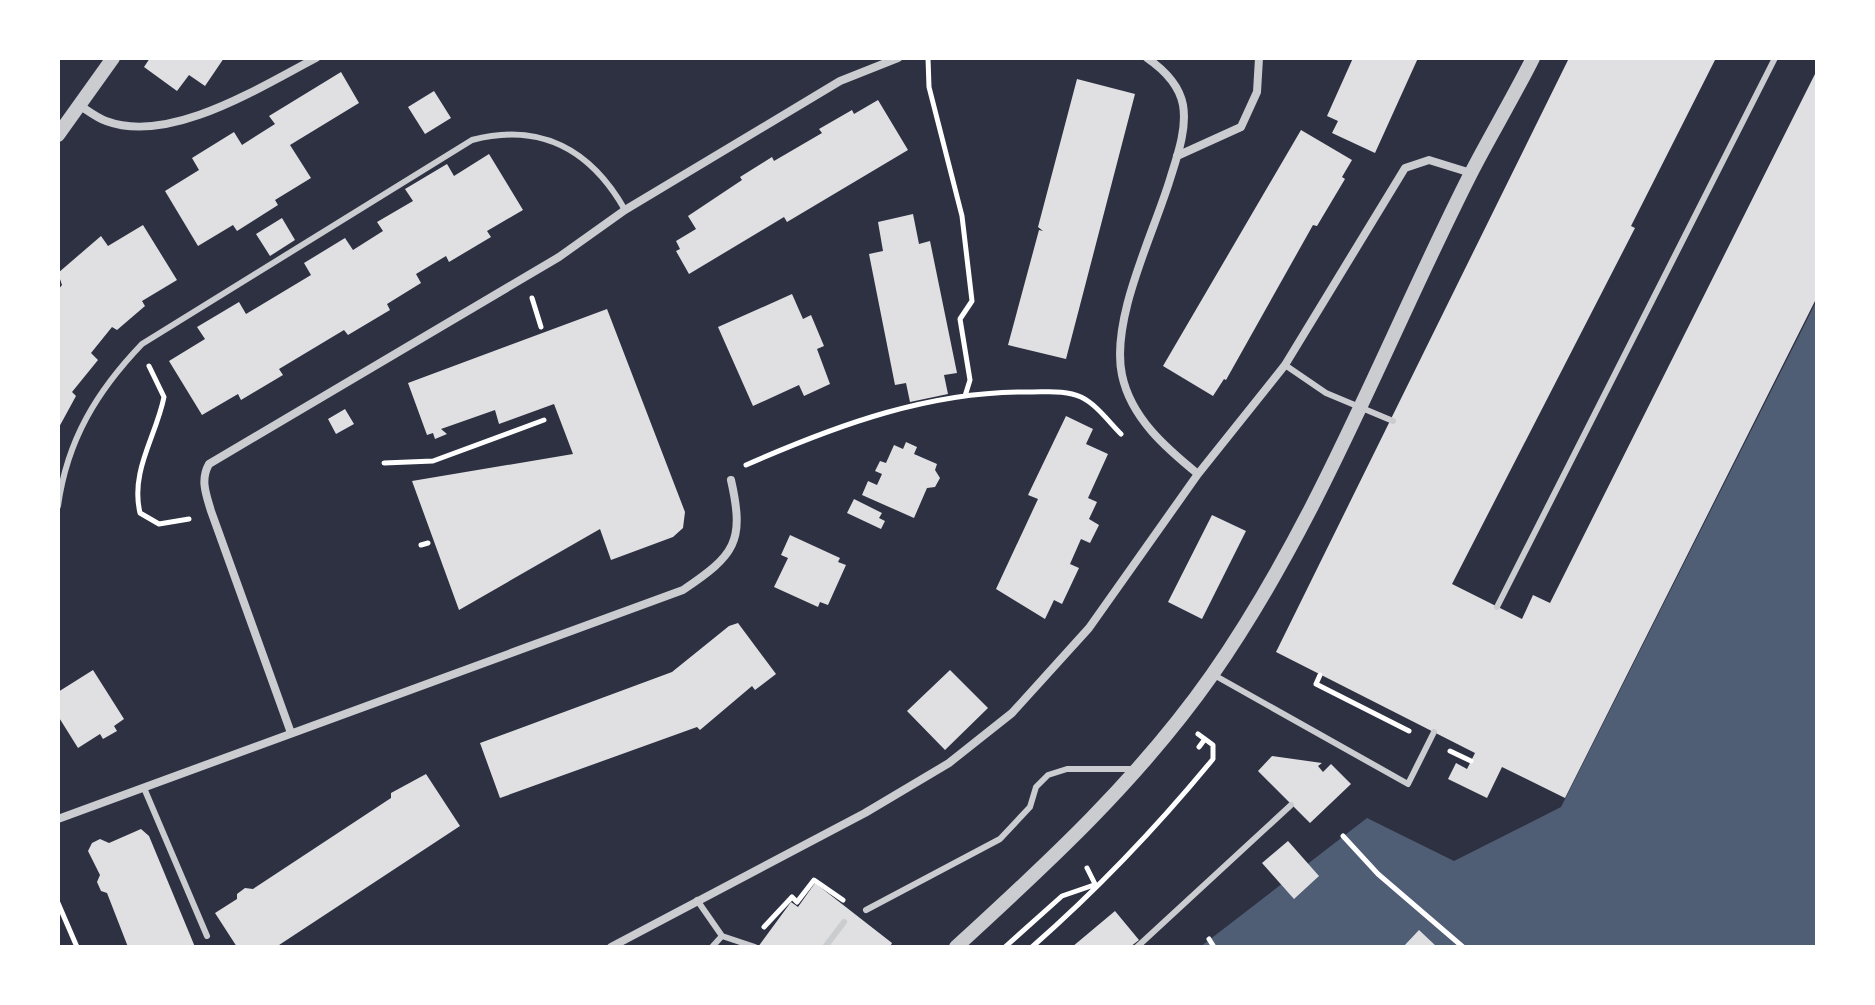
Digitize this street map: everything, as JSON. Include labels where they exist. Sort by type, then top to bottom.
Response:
[{"type":"street","points":[[58,135],[113,58]]},
{"type":"street","points":[[79,105],[107,122],[156,127],[208,112],[316,58]]},
{"type":"street","points":[[291,733],[211,511],[203,474],[209,464],[559,257],[625,210],[840,81],[898,58]]},
{"type":"street","points":[[1147,58],[1175,84],[1183,103],[1184,124],[1177,156],[1129,302],[1122,338],[1122,375],[1139,415],[1161,445],[1198,474]]},
{"type":"street","points":[[1177,156],[1241,127],[1257,92],[1259,58]]},
{"type":"street","points":[[956,947],[1083,830],[1139,769],[1212,674],[1275,578],[1334,467],[1471,173],[1533,58]]},
{"type":"street","points":[[611,947],[889,799],[949,763],[1012,713],[1089,628],[1198,474],[1285,365],[1405,168],[1429,160],[1471,173]]},
{"type":"street","points":[[58,819],[683,590],[712,570],[736,539],[740,520],[731,480]]},
{"type":"lane","points":[[1497,607],[1775,58]]},
{"type":"lane","points":[[58,506],[64,471],[89,409],[105,384],[136,349],[306,245],[380,194],[472,140],[498,134],[530,135],[553,141],[595,167],[625,210]]},
{"type":"lane","points":[[1285,365],[1326,393],[1393,421]]},
{"type":"lane","points":[[1212,674],[1408,784],[1434,732]]},
{"type":"lane","points":[[866,910],[1000,839],[1030,807],[1036,787],[1048,775],[1075,768],[1139,769]]},
{"type":"lane","points":[[144,788],[207,936]]},
{"type":"lane","points":[[1137,947],[1291,805]]},
{"type":"lane","points":[[697,900],[722,936],[755,947]]},
{"type":"lane","points":[[825,947],[844,922]]},
{"type":"lane","points":[[712,947],[722,936]]},
{"type":"path","points":[[928,58],[929,87],[942,125],[962,216],[972,301],[960,319],[970,380],[965,396]]},
{"type":"path","points":[[537,288],[531,297],[541,327]]},
{"type":"path","points":[[136,349],[157,376],[164,397],[136,485],[140,513],[148,521],[159,524],[197,515]]},
{"type":"path","points":[[731,480],[743,466],[865,417],[918,403],[1014,392],[1077,395],[1088,400],[1109,422]]},
{"type":"path","points":[[384,463],[433,461],[544,420]]},
{"type":"path","points":[[1320,675],[1316,684],[1471,761]]},
{"type":"path","points":[[1032,947],[1073,911],[1095,884],[1120,866],[1213,759],[1213,745],[1193,731]]},
{"type":"path","points":[[1199,747],[1205,739]]},
{"type":"path","points":[[1343,836],[1378,874],[1463,947]]},
{"type":"path","points":[[1087,868],[1095,884]]},
{"type":"path","points":[[785,907],[792,897],[797,902],[814,880],[835,896]]},
{"type":"path","points":[[1005,947],[1062,896],[1095,884]]},
{"type":"path","points":[[58,903],[77,947]]},
{"type":"path","points":[[1209,939],[1214,947]]},
{"type":"water","points":[[1817,300],[1817,947],[1200,947],[1367,818],[1454,861],[1561,807]]},
{"type":"building","points":[[150,58],[224,58],[205,86],[189,75],[177,91],[144,67]]},
{"type":"building","points":[[1353,58],[1418,58],[1375,153],[1332,133],[1338,121],[1327,116]]},
{"type":"building","points":[[1569,58],[1716,58],[1631,226],[1635,228],[1452,584],[1522,619],[1533,595],[1550,603],[1817,70],[1817,297],[1565,798],[1502,767],[1487,798],[1448,779],[1456,763],[1467,769],[1475,753],[1276,652]]},
{"type":"building","points":[[341,72],[359,103],[290,145],[311,178],[275,200],[278,205],[237,231],[233,225],[198,246],[165,191],[199,170],[192,158],[234,132],[242,145],[275,124],[269,116]]},
{"type":"building","points":[[1077,79],[1135,94],[1066,359],[1008,345],[1039,230],[1043,231],[1038,227]]},
{"type":"building","points":[[434,91],[451,118],[425,134],[408,107]]},
{"type":"building","points":[[878,100],[908,150],[787,222],[784,217],[689,274],[676,251],[680,249],[676,241],[696,229],[688,216],[772,157],[774,161],[822,133],[819,129],[852,110],[854,114]]},
{"type":"building","points":[[1301,130],[1352,160],[1342,177],[1345,179],[1317,226],[1313,225],[1226,380],[1213,396],[1163,366]]},
{"type":"building","points":[[489,154],[523,210],[487,231],[491,237],[449,262],[446,256],[416,274],[421,283],[387,304],[390,310],[348,335],[344,330],[279,369],[283,375],[241,400],[238,394],[202,415],[169,361],[205,339],[197,327],[239,302],[246,314],[311,275],[304,263],[345,238],[353,250],[383,231],[377,222],[413,201],[405,189],[447,164],[454,176]]},
{"type":"building","points":[[913,214],[919,244],[930,241],[957,373],[944,375],[948,394],[910,402],[906,383],[895,385],[869,254],[883,251],[878,222]]},
{"type":"building","points":[[282,218],[295,240],[270,256],[256,234]]},
{"type":"building","points":[[143,225],[177,280],[142,301],[145,306],[117,330],[112,327],[91,353],[98,360],[72,392],[76,396],[58,429],[58,290],[62,285],[58,273],[101,236],[108,246]]},
{"type":"building","points":[[792,294],[803,319],[811,315],[824,346],[817,349],[830,384],[804,396],[799,385],[753,406],[718,327]]},
{"type":"building","points":[[607,309],[685,512],[683,528],[673,537],[611,560],[600,529],[459,610],[412,481],[573,454],[554,404],[499,424],[495,410],[441,429],[447,434],[435,439],[433,433],[427,435],[408,383]]},
{"type":"building","points":[[345,409],[354,424],[336,434],[328,419]]},
{"type":"building","points":[[1066,416],[1093,429],[1086,444],[1108,454],[1088,498],[1097,502],[1089,519],[1099,525],[1090,543],[1081,539],[1070,564],[1079,568],[1062,604],[1054,600],[1045,619],[996,589],[1038,499],[1028,495]]},
{"type":"building","points":[[906,442],[917,447],[914,454],[937,464],[935,470],[940,478],[935,487],[927,488],[914,518],[862,495],[868,481],[877,485],[882,474],[875,471],[880,461],[886,463],[894,445],[903,449]]},
{"type":"building","points":[[854,499],[882,513],[879,518],[885,521],[881,529],[847,513]]},
{"type":"building","points":[[1212,515],[1246,531],[1202,619],[1168,602]]},
{"type":"building","points":[[790,535],[840,558],[838,562],[846,565],[828,605],[820,602],[818,607],[774,587],[788,558],[781,555]]},
{"type":"building","points":[[738,623],[776,674],[755,690],[752,686],[700,730],[697,727],[500,798],[480,743],[672,672],[729,626]]},
{"type":"building","points":[[93,670],[124,719],[114,726],[117,731],[103,739],[100,734],[78,748],[58,716],[58,692]]},
{"type":"building","points":[[950,670],[988,708],[945,750],[907,711]]},
{"type":"building","points":[[1272,756],[1322,763],[1318,766],[1323,772],[1331,764],[1351,784],[1310,823],[1258,771]]},
{"type":"building","points":[[426,774],[460,826],[276,947],[237,947],[215,913],[237,899],[237,894],[245,888],[253,889],[391,798],[391,793]]},
{"type":"building","points":[[141,829],[149,836],[195,947],[128,947],[107,893],[101,891],[97,882],[100,875],[88,851],[92,843],[100,839],[109,843]]},
{"type":"building","points":[[1288,841],[1319,876],[1294,899],[1262,863]]},
{"type":"building","points":[[815,883],[892,943],[890,947],[758,947],[791,902],[798,907]]},
{"type":"building","points":[[1115,911],[1139,940],[1130,947],[1072,947]]},
{"type":"building","points":[[1419,930],[1437,947],[1403,947]]}]
